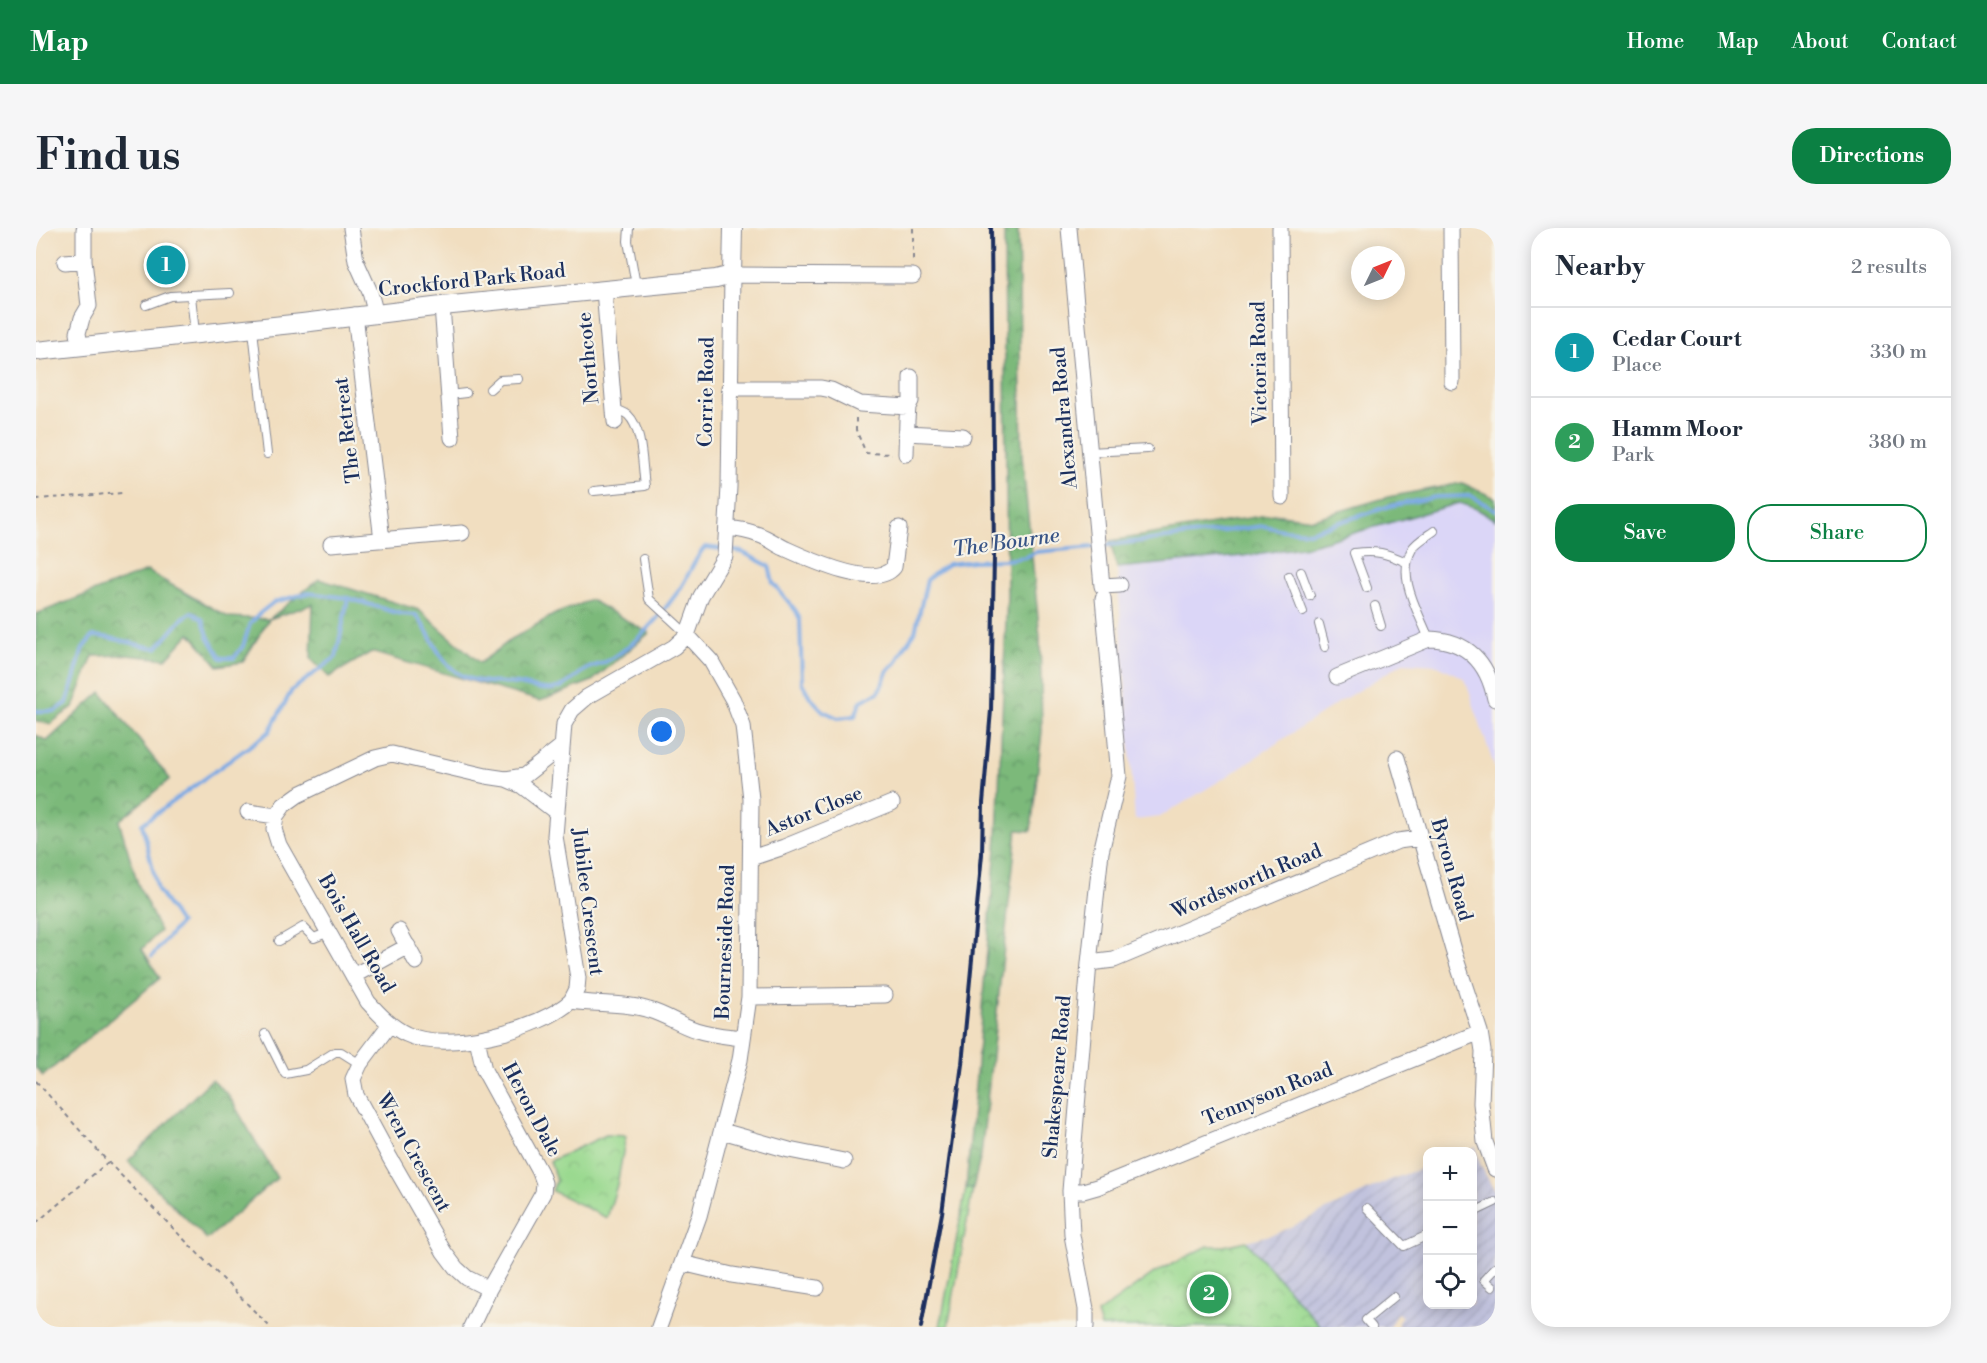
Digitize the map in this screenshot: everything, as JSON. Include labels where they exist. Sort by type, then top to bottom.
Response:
[{"type":"street","points":[[351,228],[356,261],[370,292],[376,315]]},
{"type":"street","name":"Corrie Road","points":[[687,635],[701,597],[725,556],[733,228]]},
{"type":"street","name":"Alexandra Road","points":[[1069,228],[1102,586],[1120,585]]},
{"type":"street","name":"Victoria Road","points":[[1280,228],[1282,497]]},
{"type":"street","points":[[1451,228],[1452,382]]},
{"type":"street","points":[[80,346],[78,333],[82,318],[89,306],[84,260],[84,229]]},
{"type":"street","points":[[64,262],[84,260]]},
{"type":"street","name":"Crockford Park Road","points":[[36,351],[732,275],[914,276]]},
{"type":"street","name":"Northcote","points":[[604,290],[615,415]]},
{"type":"street","points":[[442,306],[449,395],[458,421],[452,438]]},
{"type":"street","name":"The Retreat","points":[[355,315],[382,540]]},
{"type":"street","points":[[906,454],[911,377]]},
{"type":"street","points":[[729,388],[821,388],[831,390],[860,404],[908,407]]},
{"type":"street","points":[[906,433],[963,436]]},
{"type":"street","points":[[727,534],[741,529],[811,551],[842,572],[875,576],[890,572],[894,567],[899,528]]},
{"type":"street","points":[[331,544],[462,533]]},
{"type":"street","name":"Shakespeare Road","points":[[1086,1326],[1086,1309],[1072,1235],[1070,1191],[1089,963],[1101,852],[1119,776],[1103,598]]},
{"type":"street","points":[[248,812],[276,816],[284,805],[298,795],[375,758],[392,754],[486,776],[506,779],[524,777],[562,746],[564,724],[572,710],[587,697],[674,646],[687,635]]},
{"type":"street","name":"Bourneside Road","points":[[659,1327],[699,1216],[740,1060],[749,997],[751,799],[743,726],[733,700],[711,661],[687,635]]},
{"type":"street","points":[[1337,677],[1429,639],[1465,648],[1477,659],[1490,679],[1495,699]]},
{"type":"street","name":"Jubilee Crescent","points":[[562,746],[555,836],[578,978],[578,989],[572,1001],[587,1004],[619,1004],[649,1010],[696,1030],[742,1038]]},
{"type":"street","name":"Byron Road","points":[[1396,759],[1480,1032],[1483,1051],[1481,1103],[1485,1142],[1495,1168]]},
{"type":"street","name":"Jubilee Crescent","points":[[506,779],[522,786],[556,812]]},
{"type":"street","name":"Astor Close","points":[[751,858],[794,844],[892,803]]},
{"type":"street","name":"Bois Hall Road","points":[[276,816],[274,829],[279,845],[368,1002],[390,1024],[408,1035],[436,1041],[487,1038],[544,1019],[562,1010],[572,1001]]},
{"type":"street","name":"Wordsworth Road","points":[[1089,963],[1113,960],[1398,842],[1420,838]]},
{"type":"street","points":[[399,931],[416,962]]},
{"type":"street","points":[[353,976],[408,946]]},
{"type":"street","points":[[749,997],[885,995]]},
{"type":"street","name":"Wren Crescent","points":[[390,1024],[360,1064],[353,1079],[356,1095],[444,1252],[467,1278],[489,1289]]},
{"type":"street","name":"Tennyson Road","points":[[1070,1191],[1083,1191],[1097,1187],[1480,1032]]},
{"type":"street","name":"Heron Dale","points":[[471,1327],[489,1289],[543,1193],[544,1183],[484,1070],[477,1039]]},
{"type":"street","points":[[722,1131],[789,1150],[844,1161]]},
{"type":"street","points":[[682,1263],[732,1275],[818,1288]]},
{"type":"lane","points":[[629,228],[628,241],[636,287]]},
{"type":"lane","points":[[146,305],[170,296],[230,293]]},
{"type":"lane","points":[[191,296],[195,334]]},
{"type":"lane","points":[[253,328],[267,454]]},
{"type":"lane","points":[[490,389],[500,380],[519,379]]},
{"type":"lane","points":[[449,395],[466,393]]},
{"type":"lane","points":[[594,491],[645,486],[640,441],[635,425],[627,414],[615,415]]},
{"type":"lane","points":[[1089,452],[1148,449]]},
{"type":"lane","points":[[1429,639],[1414,604],[1407,578],[1406,562],[1413,547],[1434,531]]},
{"type":"lane","points":[[1367,588],[1354,554],[1371,551],[1387,554],[1406,562]]},
{"type":"lane","points":[[643,559],[649,599],[687,635]]},
{"type":"lane","points":[[1301,572],[1310,596]]},
{"type":"lane","points":[[1289,576],[1303,612]]},
{"type":"lane","points":[[1375,606],[1381,626]]},
{"type":"lane","points":[[1319,624],[1325,647]]},
{"type":"lane","points":[[279,941],[302,927],[314,938],[329,932]]},
{"type":"lane","points":[[264,1034],[285,1074],[306,1070],[335,1052],[341,1052],[360,1064]]},
{"type":"lane","points":[[1477,1211],[1495,1202]]},
{"type":"lane","points":[[1367,1209],[1404,1246],[1423,1237]]},
{"type":"lane","points":[[1492,1287],[1484,1280],[1495,1268]]},
{"type":"lane","points":[[1372,1327],[1366,1320],[1394,1297]]},
{"type":"path","points":[[913,228],[914,276]]},
{"type":"path","points":[[860,404],[856,430],[866,453],[906,454]]},
{"type":"path","points":[[36,499],[123,493]]},
{"type":"path","points":[[36,1081],[108,1162],[270,1327]]},
{"type":"path","points":[[36,1223],[108,1162]]},
{"type":"shaded area","points":[[1459,503],[1477,509],[1495,520],[1495,769],[1465,679],[1438,665],[1403,663],[1160,817],[1135,820],[1117,568],[1243,556],[1308,546]]},
{"type":"shaded area","points":[[1477,1151],[1480,1164],[1495,1192],[1495,1327],[1400,1327],[1397,1324],[1402,1316],[1397,1313],[1389,1327],[1321,1327],[1246,1241],[1278,1233],[1390,1180],[1423,1168],[1423,1309],[1477,1309]]},
{"type":"green space","points":[[1004,228],[1018,228],[1022,456],[1040,637],[1042,731],[1031,831],[1017,830],[981,1155],[973,1188],[966,1188],[997,837],[1007,596]]},
{"type":"green space","points":[[1462,483],[1495,498],[1495,520],[1477,509],[1459,503],[1308,546],[1243,556],[1117,568],[1110,541],[1273,514],[1313,519],[1388,497]]},
{"type":"green space","points":[[147,571],[228,617],[269,619],[243,662],[218,666],[190,633],[166,659],[126,655],[93,656],[73,707],[50,724],[36,721],[36,614]]},
{"type":"green space","points":[[319,579],[419,610],[480,663],[512,639],[555,614],[591,600],[649,633],[592,681],[540,701],[371,652],[329,677],[311,659],[313,604],[269,619]]},
{"type":"green space","points":[[101,692],[170,779],[119,821],[138,884],[160,931],[142,949],[160,978],[43,1076],[36,1068],[36,735],[47,741]]},
{"type":"green space","points":[[212,1079],[229,1096],[277,1178],[207,1239],[128,1161]]},
{"type":"green space","points":[[606,1135],[626,1136],[617,1185],[607,1218],[552,1191],[556,1181],[550,1161]]},
{"type":"green space","points":[[966,1188],[973,1188],[948,1327],[940,1327]]},
{"type":"green space","points":[[1246,1241],[1321,1327],[1101,1327],[1097,1314],[1154,1273],[1208,1246],[1224,1246]]},
{"type":"waterway","name":"The Bourne","points":[[1101,546],[1264,526],[1309,532],[1390,506],[1436,497],[1471,496],[1495,510]]},
{"type":"waterway","name":"The Bourne","points":[[36,711],[55,711],[67,703],[83,648],[93,636],[157,648],[183,618],[192,612],[203,620],[208,636],[221,658],[234,658],[243,646],[250,624],[260,613],[274,602],[308,593],[348,598],[401,614],[416,615],[448,665],[461,675],[484,682],[544,689],[558,688],[587,669],[615,656],[635,641],[677,593],[705,547],[721,549]]},
{"type":"waterway","name":"The Bourne","points":[[728,550],[742,552],[769,566],[773,583],[796,611],[800,620],[802,683],[810,697],[823,711],[838,718],[855,716],[861,701],[879,692],[888,670],[896,663],[915,632],[927,580],[948,564],[1006,560],[1026,557],[1036,552],[1094,547]]},
{"type":"waterway","points":[[152,956],[180,923],[158,890],[142,824],[269,732],[292,690],[336,657],[348,598]]},
{"type":"railway","points":[[921,1327],[942,1213],[962,1064],[982,854],[983,803],[991,710],[994,557],[991,228]]},
{"type":"place","name":"Cedar Court","points":[[166,265]]},
{"type":"place","name":"Hamm Moor","points":[[1209,1294]]}]
